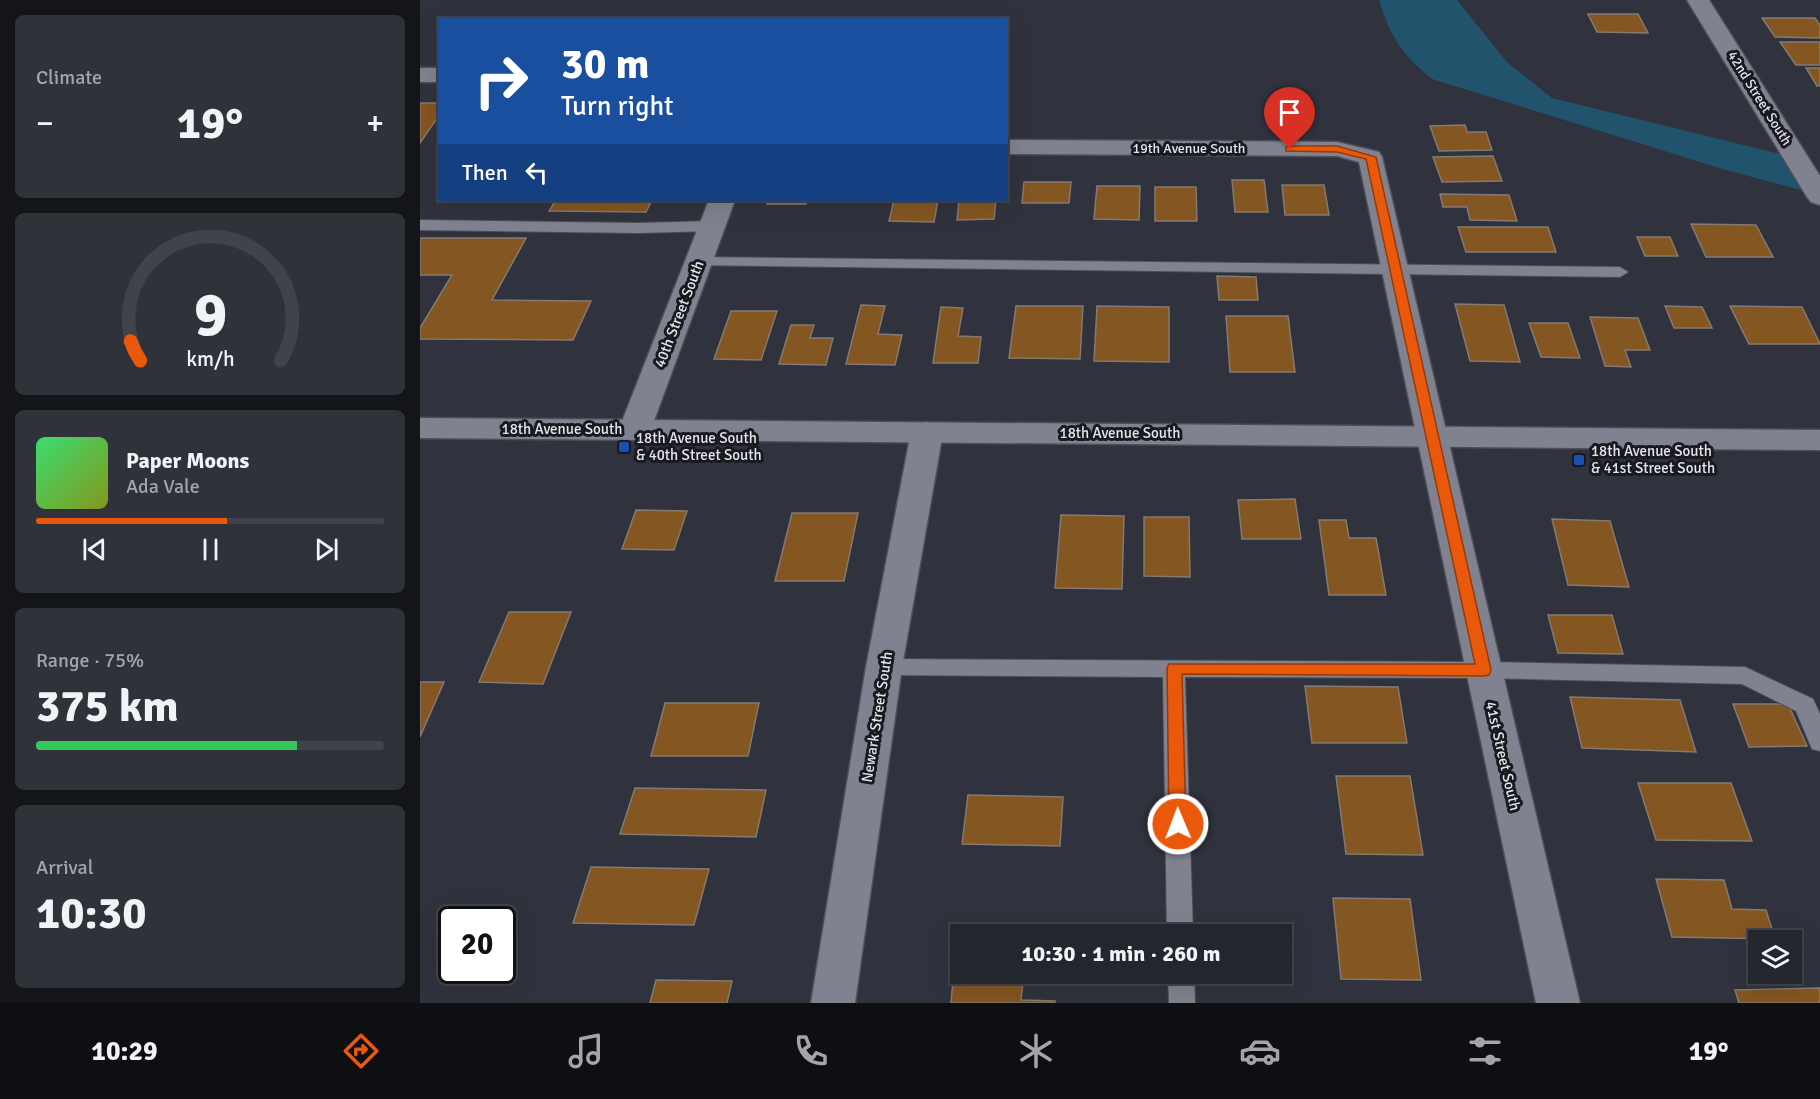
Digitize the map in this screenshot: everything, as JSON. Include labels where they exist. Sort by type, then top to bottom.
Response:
[{"type":"street","name":"42nd Street South","points":[[1698,0],[1820,197]]},
{"type":"street","points":[[420,75],[438,75]]},
{"type":"street","name":"19th Avenue South","points":[[1008,147],[1337,149],[1370,157]]},
{"type":"street","name":"41st Street South","points":[[1370,157],[1558,1003]]},
{"type":"street","name":"40th Street South","points":[[635,429],[722,201]]},
{"type":"street","name":"18th Avenue South","points":[[420,428],[1820,440]]},
{"type":"street","name":"Newark Street South","points":[[833,1003],[884,667],[927,432]]},
{"type":"lane","points":[[420,225],[507,224],[660,229],[712,226]]},
{"type":"lane","points":[[699,262],[1620,272]]},
{"type":"lane","points":[[884,667],[1484,670],[1745,676],[1805,705],[1820,742]]},
{"type":"lane","points":[[1174,668],[1180,924]]},
{"type":"lane","points":[[1181,984],[1182,1003]]},
{"type":"water","points":[[1379,0],[1457,0],[1507,62],[1552,98],[1780,154],[1801,190],[1726,170],[1432,79],[1405,53],[1388,25]]},
{"type":"building","points":[[1588,14],[1638,14],[1648,33],[1597,32]]},
{"type":"building","points":[[1762,18],[1815,18],[1820,25],[1820,38],[1775,37]]},
{"type":"building","points":[[1780,42],[1820,42],[1820,65],[1796,65]]},
{"type":"building","points":[[1806,68],[1820,68],[1820,86],[1817,86]]},
{"type":"building","points":[[420,103],[438,103],[438,117],[420,143]]},
{"type":"building","points":[[1465,125],[1467,132],[1486,132],[1492,150],[1439,151],[1430,126]]},
{"type":"building","points":[[1493,156],[1502,181],[1442,182],[1433,157]]},
{"type":"building","points":[[1232,180],[1264,180],[1268,212],[1235,212]]},
{"type":"building","points":[[1024,182],[1071,182],[1069,203],[1022,203]]},
{"type":"building","points":[[1282,185],[1324,185],[1329,215],[1285,215]]},
{"type":"building","points":[[1097,186],[1140,186],[1139,220],[1094,219]]},
{"type":"building","points":[[1155,187],[1196,187],[1197,221],[1155,221]]},
{"type":"building","points":[[1440,194],[1509,195],[1517,221],[1470,220],[1467,207],[1443,207]]},
{"type":"building","points":[[555,201],[652,201],[646,212],[549,211]]},
{"type":"building","points":[[768,201],[807,201],[806,204],[767,204]]},
{"type":"building","points":[[821,201],[878,201],[877,202]]},
{"type":"building","points":[[894,201],[938,201],[934,222],[889,221]]},
{"type":"building","points":[[959,201],[996,201],[994,219],[957,220]]},
{"type":"building","points":[[1691,224],[1756,225],[1773,257],[1706,257]]},
{"type":"building","points":[[1458,227],[1548,227],[1556,252],[1466,252]]},
{"type":"building","points":[[1637,237],[1670,237],[1678,256],[1645,256]]},
{"type":"building","points":[[420,238],[526,238],[492,300],[591,301],[573,340],[420,339],[420,328],[452,275],[420,275]]},
{"type":"building","points":[[1217,276],[1256,277],[1258,300],[1219,300]]},
{"type":"building","points":[[1455,304],[1504,305],[1520,362],[1470,361]]},
{"type":"building","points":[[861,305],[885,306],[878,334],[902,335],[895,365],[846,364]]},
{"type":"building","points":[[1016,306],[1083,306],[1080,359],[1009,358]]},
{"type":"building","points":[[1097,306],[1169,307],[1169,362],[1094,361]]},
{"type":"building","points":[[1665,306],[1702,307],[1712,328],[1674,328]]},
{"type":"building","points":[[1730,306],[1802,307],[1820,344],[1749,344]]},
{"type":"building","points":[[941,307],[963,308],[958,336],[981,337],[978,363],[933,363]]},
{"type":"building","points":[[731,311],[777,311],[761,360],[714,359]]},
{"type":"building","points":[[1226,316],[1288,316],[1295,372],[1230,372]]},
{"type":"building","points":[[1590,317],[1638,318],[1650,350],[1625,350],[1631,367],[1605,366]]},
{"type":"building","points":[[1529,323],[1568,323],[1580,358],[1541,357]]},
{"type":"building","points":[[791,325],[814,325],[810,338],[833,338],[826,365],[779,364]]},
{"type":"building","points":[[1295,499],[1301,539],[1242,539],[1238,500]]},
{"type":"building","points":[[636,510],[687,511],[674,550],[622,549]]},
{"type":"building","points":[[792,513],[858,513],[844,581],[775,581]]},
{"type":"building","points":[[1061,515],[1124,516],[1122,589],[1055,588]]},
{"type":"building","points":[[1144,517],[1189,517],[1190,577],[1144,576]]},
{"type":"building","points":[[1552,519],[1610,521],[1629,587],[1568,585]]},
{"type":"building","points":[[1319,520],[1346,520],[1349,538],[1376,538],[1386,595],[1329,595]]},
{"type":"building","points":[[509,612],[571,612],[543,684],[479,682]]},
{"type":"building","points":[[1548,615],[1612,615],[1623,654],[1558,653]]},
{"type":"building","points":[[420,682],[444,682],[420,737]]},
{"type":"building","points":[[1305,686],[1398,687],[1407,743],[1312,743]]},
{"type":"building","points":[[1570,697],[1680,700],[1696,752],[1582,748]]},
{"type":"building","points":[[665,703],[759,703],[748,756],[651,756]]},
{"type":"building","points":[[1733,704],[1788,704],[1807,746],[1749,747]]},
{"type":"building","points":[[1336,776],[1410,776],[1423,855],[1346,854]]},
{"type":"building","points":[[1638,783],[1731,783],[1752,841],[1656,840]]},
{"type":"building","points":[[635,788],[766,790],[756,837],[620,834]]},
{"type":"building","points":[[968,795],[1063,797],[1060,846],[962,844]]},
{"type":"building","points":[[591,867],[709,869],[694,925],[573,923]]},
{"type":"building","points":[[1656,879],[1724,880],[1732,909],[1766,910],[1772,930],[1748,930],[1748,938],[1672,937]]},
{"type":"building","points":[[1333,898],[1410,899],[1421,980],[1341,979]]},
{"type":"building","points":[[656,980],[732,981],[727,1003],[650,1003]]},
{"type":"building","points":[[953,984],[1023,984],[1021,1000],[1055,1001],[1055,1003],[951,1003]]},
{"type":"building","points":[[1820,988],[1820,1003],[1739,1003],[1735,990]]},
{"type":"place","name":"18th Avenue South & 40th Street South","points":[[624,447]]},
{"type":"place","name":"18th Avenue South & 41st Street South","points":[[1579,460]]},
{"type":"route","points":[[1178,824],[1174,668],[1484,670],[1370,157],[1337,149],[1290,149]]}]
